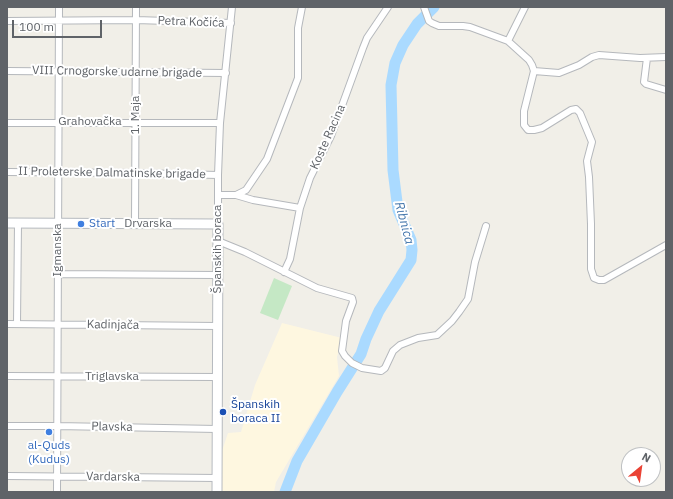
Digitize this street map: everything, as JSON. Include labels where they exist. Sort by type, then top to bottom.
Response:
[{"type":"main road","name":"Drvarska","points":[[7,223],[218,224]]},
{"type":"main road","name":"Španskih boraca","points":[[217,492],[218,224]]},
{"type":"street","name":"Igmanska","points":[[57,492],[59,7]]},
{"type":"street","name":"1. Maja","points":[[135,223],[136,7]]},
{"type":"street","name":"Španskih boraca","points":[[218,224],[220,123],[232,7]]},
{"type":"street","points":[[236,195],[246,190],[267,159],[298,78],[298,28],[302,7]]},
{"type":"street","name":"Koste Racina","points":[[284,272],[290,259],[300,208],[310,178],[331,136],[367,38],[388,7]]},
{"type":"street","points":[[508,41],[525,7]]},
{"type":"street","points":[[424,8],[429,21],[439,26],[470,27],[508,41],[529,60],[534,72],[524,111],[526,128],[531,131],[542,128],[571,110],[576,109],[580,113],[592,142],[587,161],[591,269],[594,278],[604,280],[666,245]]},
{"type":"street","name":"Petra Kočića","points":[[7,21],[136,20],[231,23]]},
{"type":"street","points":[[534,72],[559,73],[599,55],[647,58],[666,57]]},
{"type":"street","points":[[647,58],[644,82],[666,90]]},
{"type":"street","name":"VIII Crnogorske udarne brigade","points":[[7,71],[226,73]]},
{"type":"street","name":"Grahovačka","points":[[7,122],[220,123]]},
{"type":"street","name":"II Proleterske Dalmatinske brigade","points":[[7,172],[136,172],[218,175]]},
{"type":"street","points":[[218,195],[236,195],[253,200],[300,208]]},
{"type":"street","points":[[17,324],[18,224]]},
{"type":"street","points":[[218,241],[245,252],[317,288],[352,298],[353,302],[346,321],[342,351],[352,363],[362,368],[383,370],[393,351],[400,345],[418,338],[437,335],[452,321],[468,299],[475,262],[486,226]]},
{"type":"street","points":[[58,274],[217,275]]},
{"type":"street","name":"Kadinjača","points":[[7,324],[218,326]]},
{"type":"street","name":"Triglavska","points":[[7,376],[217,377]]},
{"type":"street","name":"Plavska","points":[[7,426],[217,430]]},
{"type":"street","name":"Vardarska","points":[[7,476],[218,478]]},
{"type":"shaded area","points":[[282,323],[342,338],[337,357],[339,376],[276,482],[274,492],[221,492],[221,454],[228,433],[241,432],[255,385]]},
{"type":"green space","points":[[274,278],[292,286],[278,320],[260,313]]},
{"type":"waterway","name":"Ribnica","points":[[285,492],[297,461],[361,354],[379,311],[411,260],[411,240],[398,210],[393,170],[391,85],[395,63],[403,45],[417,24],[434,7]]},
{"type":"place","name":"Start","points":[[81,224]]},
{"type":"place","name":"Španskih boraca II","points":[[223,412]]},
{"type":"place","name":"al-Quds (Kudus)","points":[[49,432]]}]
